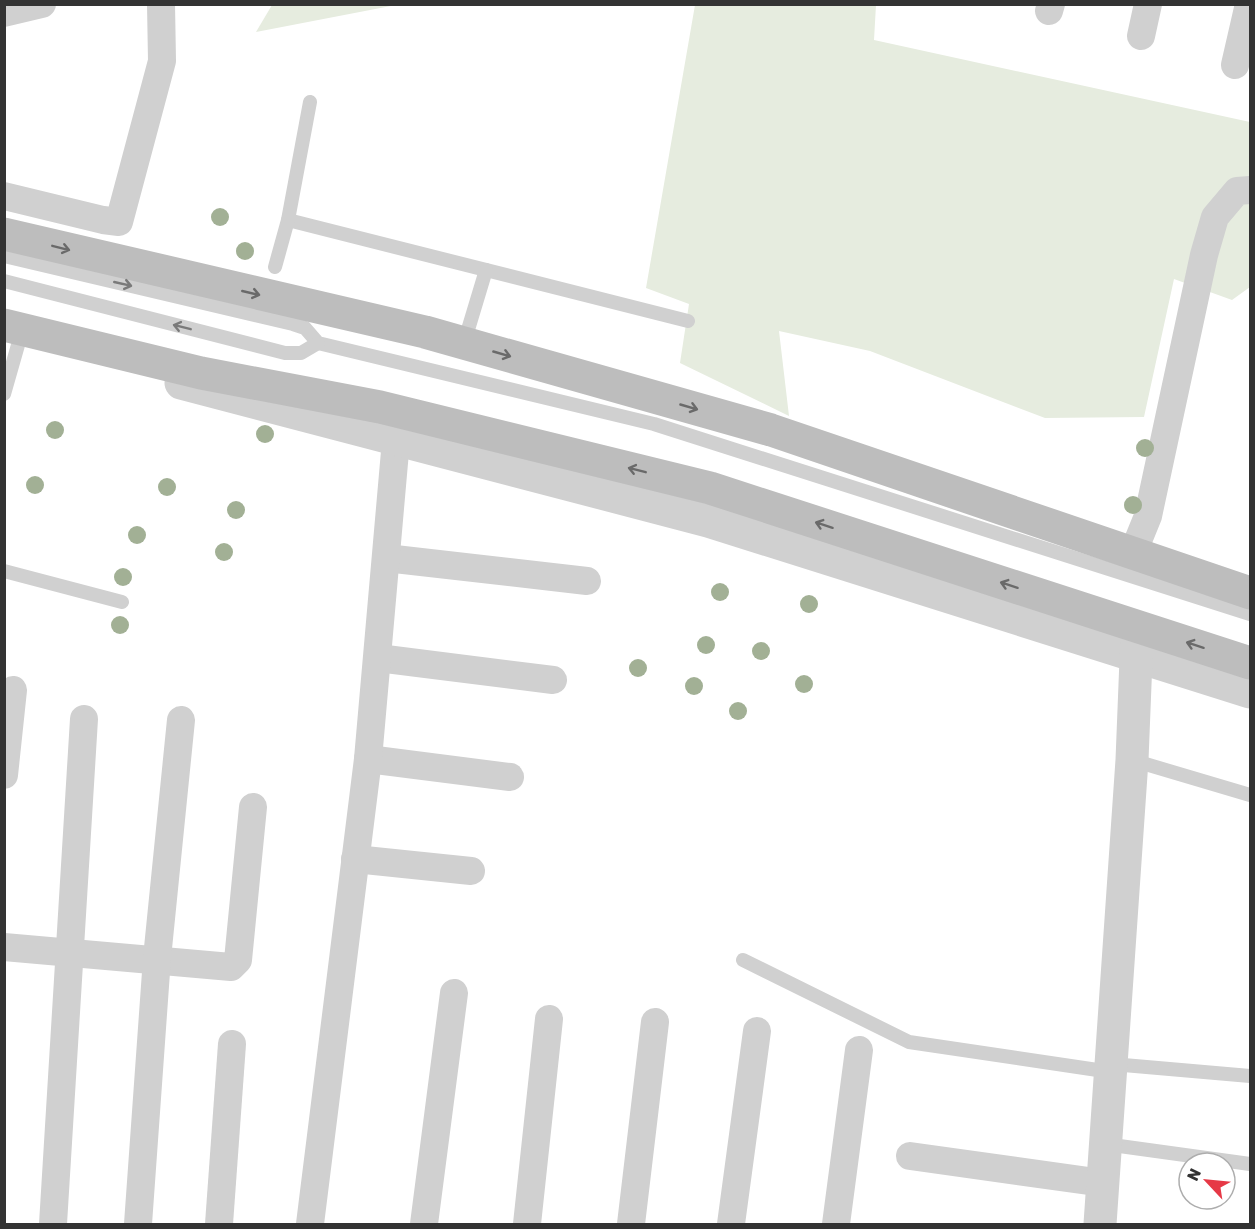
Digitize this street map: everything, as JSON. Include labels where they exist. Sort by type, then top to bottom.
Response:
[{"type":"main road","points":[[4,234],[464,344],[771,430],[1251,593]]},
{"type":"main road","points":[[9,338],[380,407],[710,488],[1137,641],[1251,663]]},
{"type":"street","points":[[4,196],[119,222],[162,61],[161,4]]},
{"type":"street","points":[[1141,36],[1148,4]]},
{"type":"street","points":[[1235,64],[1249,4]]},
{"type":"street","points":[[1133,553],[1148,516],[1204,255],[1215,217],[1237,191],[1251,190]]},
{"type":"street","points":[[9,338],[708,521],[1137,641],[1251,692]]},
{"type":"street","points":[[310,1224],[368,759],[396,440]]},
{"type":"street","points":[[386,558],[587,581]]},
{"type":"street","points":[[1100,1224],[1132,760],[1137,641]]},
{"type":"street","points":[[378,658],[553,680]]},
{"type":"street","points":[[4,775],[13,690]]},
{"type":"street","points":[[53,1224],[84,719]]},
{"type":"street","points":[[138,1224],[157,958],[181,720]]},
{"type":"street","points":[[368,759],[510,777]]},
{"type":"street","points":[[4,947],[71,954],[157,958],[231,967],[238,960],[253,807]]},
{"type":"street","points":[[355,859],[471,871]]},
{"type":"street","points":[[424,1224],[454,993]]},
{"type":"street","points":[[527,1224],[549,1019]]},
{"type":"street","points":[[631,1224],[655,1022]]},
{"type":"street","points":[[730,1224],[757,1031]]},
{"type":"street","points":[[219,1224],[232,1044]]},
{"type":"street","points":[[836,1224],[859,1050]]},
{"type":"street","points":[[910,1156],[1103,1183]]},
{"type":"lane","points":[[275,267],[288,220],[310,102]]},
{"type":"lane","points":[[288,220],[688,321]]},
{"type":"lane","points":[[4,256],[293,324],[304,328],[318,343],[654,424],[1251,614]]},
{"type":"lane","points":[[464,344],[486,270]]},
{"type":"lane","points":[[4,282],[285,354],[301,353],[318,343]]},
{"type":"lane","points":[[4,394],[9,338]]},
{"type":"lane","points":[[4,571],[122,602]]},
{"type":"lane","points":[[1132,760],[1251,795]]},
{"type":"lane","points":[[743,960],[909,1042],[1112,1068],[1251,1076]]},
{"type":"lane","points":[[1106,1144],[1251,1164]]},
{"type":"shaded area","points":[[272,4],[396,5],[256,32]]},
{"type":"shaded area","points":[[695,5],[876,5],[874,40],[1250,122],[1250,287],[1232,300],[1174,279],[1144,417],[1045,418],[870,351],[779,331],[789,416],[680,363],[689,304],[646,288]]}]
